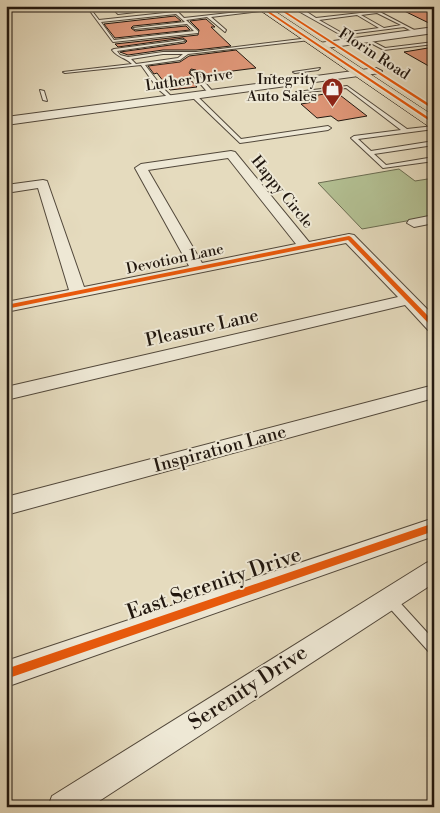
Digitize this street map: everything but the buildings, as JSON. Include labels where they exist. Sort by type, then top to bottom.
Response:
[{"type":"main road","name":"Florin Road","points":[[269,8],[314,43],[434,125]]},
{"type":"main road","name":"Florin Road","points":[[269,8],[333,44],[434,109]]},
{"type":"street","points":[[314,43],[333,44],[434,30]]},
{"type":"street","name":"Luther Drive","points":[[6,121],[376,72]]},
{"type":"street","name":"Happy Circle","points":[[198,268],[141,168],[231,154],[305,246]]},
{"type":"street","points":[[6,189],[43,184],[78,293]]},
{"type":"street","points":[[414,223],[434,219]]},
{"type":"street","name":"Devotion Lane","points":[[6,307],[349,238],[407,300]]},
{"type":"street","points":[[407,300],[434,326]]},
{"type":"street","name":"Pleasure Lane","points":[[6,394],[407,300]]},
{"type":"street","name":"Inspiration Lane","points":[[6,506],[434,391]]},
{"type":"street","name":"East Serenity Drive","points":[[6,674],[434,527]]},
{"type":"street","name":"Serenity Drive","points":[[63,807],[434,570]]},
{"type":"lane","points":[[88,8],[113,41],[197,32],[171,7],[118,12],[112,6]]},
{"type":"lane","points":[[184,19],[295,6],[341,34],[404,26]]},
{"type":"lane","points":[[316,19],[378,12],[416,32]]},
{"type":"lane","points":[[98,21],[177,13]]},
{"type":"lane","points":[[358,15],[383,29]]},
{"type":"lane","points":[[208,16],[225,32]]},
{"type":"lane","points":[[135,28],[188,23]]},
{"type":"lane","points":[[366,39],[384,49],[434,43]]},
{"type":"lane","points":[[183,41],[114,50],[119,56],[128,58],[164,53],[186,54],[314,43]]},
{"type":"lane","points":[[66,72],[179,59],[186,54]]},
{"type":"lane","points":[[128,58],[135,65]]},
{"type":"lane","points":[[142,64],[171,99]]},
{"type":"lane","points":[[295,72],[318,69]]},
{"type":"lane","points":[[200,72],[193,72],[212,94]]},
{"type":"lane","points":[[273,76],[283,84]]},
{"type":"lane","points":[[298,92],[347,86],[406,131]]},
{"type":"lane","points":[[42,91],[45,100]]},
{"type":"lane","points":[[194,96],[240,141],[328,128]]},
{"type":"lane","points":[[434,125],[354,138],[385,167],[434,159]]},
{"type":"lane","points":[[370,153],[434,143]]},
{"type":"lane","points":[[389,599],[434,649]]},
{"type":"green space","points":[[399,169],[415,181],[434,178],[434,216],[362,229],[318,183]]},
{"type":"cycle path","points":[[259,6],[434,123]]},
{"type":"cycle path","points":[[275,6],[434,109]]},
{"type":"cycle path","points":[[6,307],[349,238],[434,326]]},
{"type":"cycle path","points":[[6,674],[434,527]]},
{"type":"place","name":"Integrity Auto Sales","points":[[333,107]]}]
